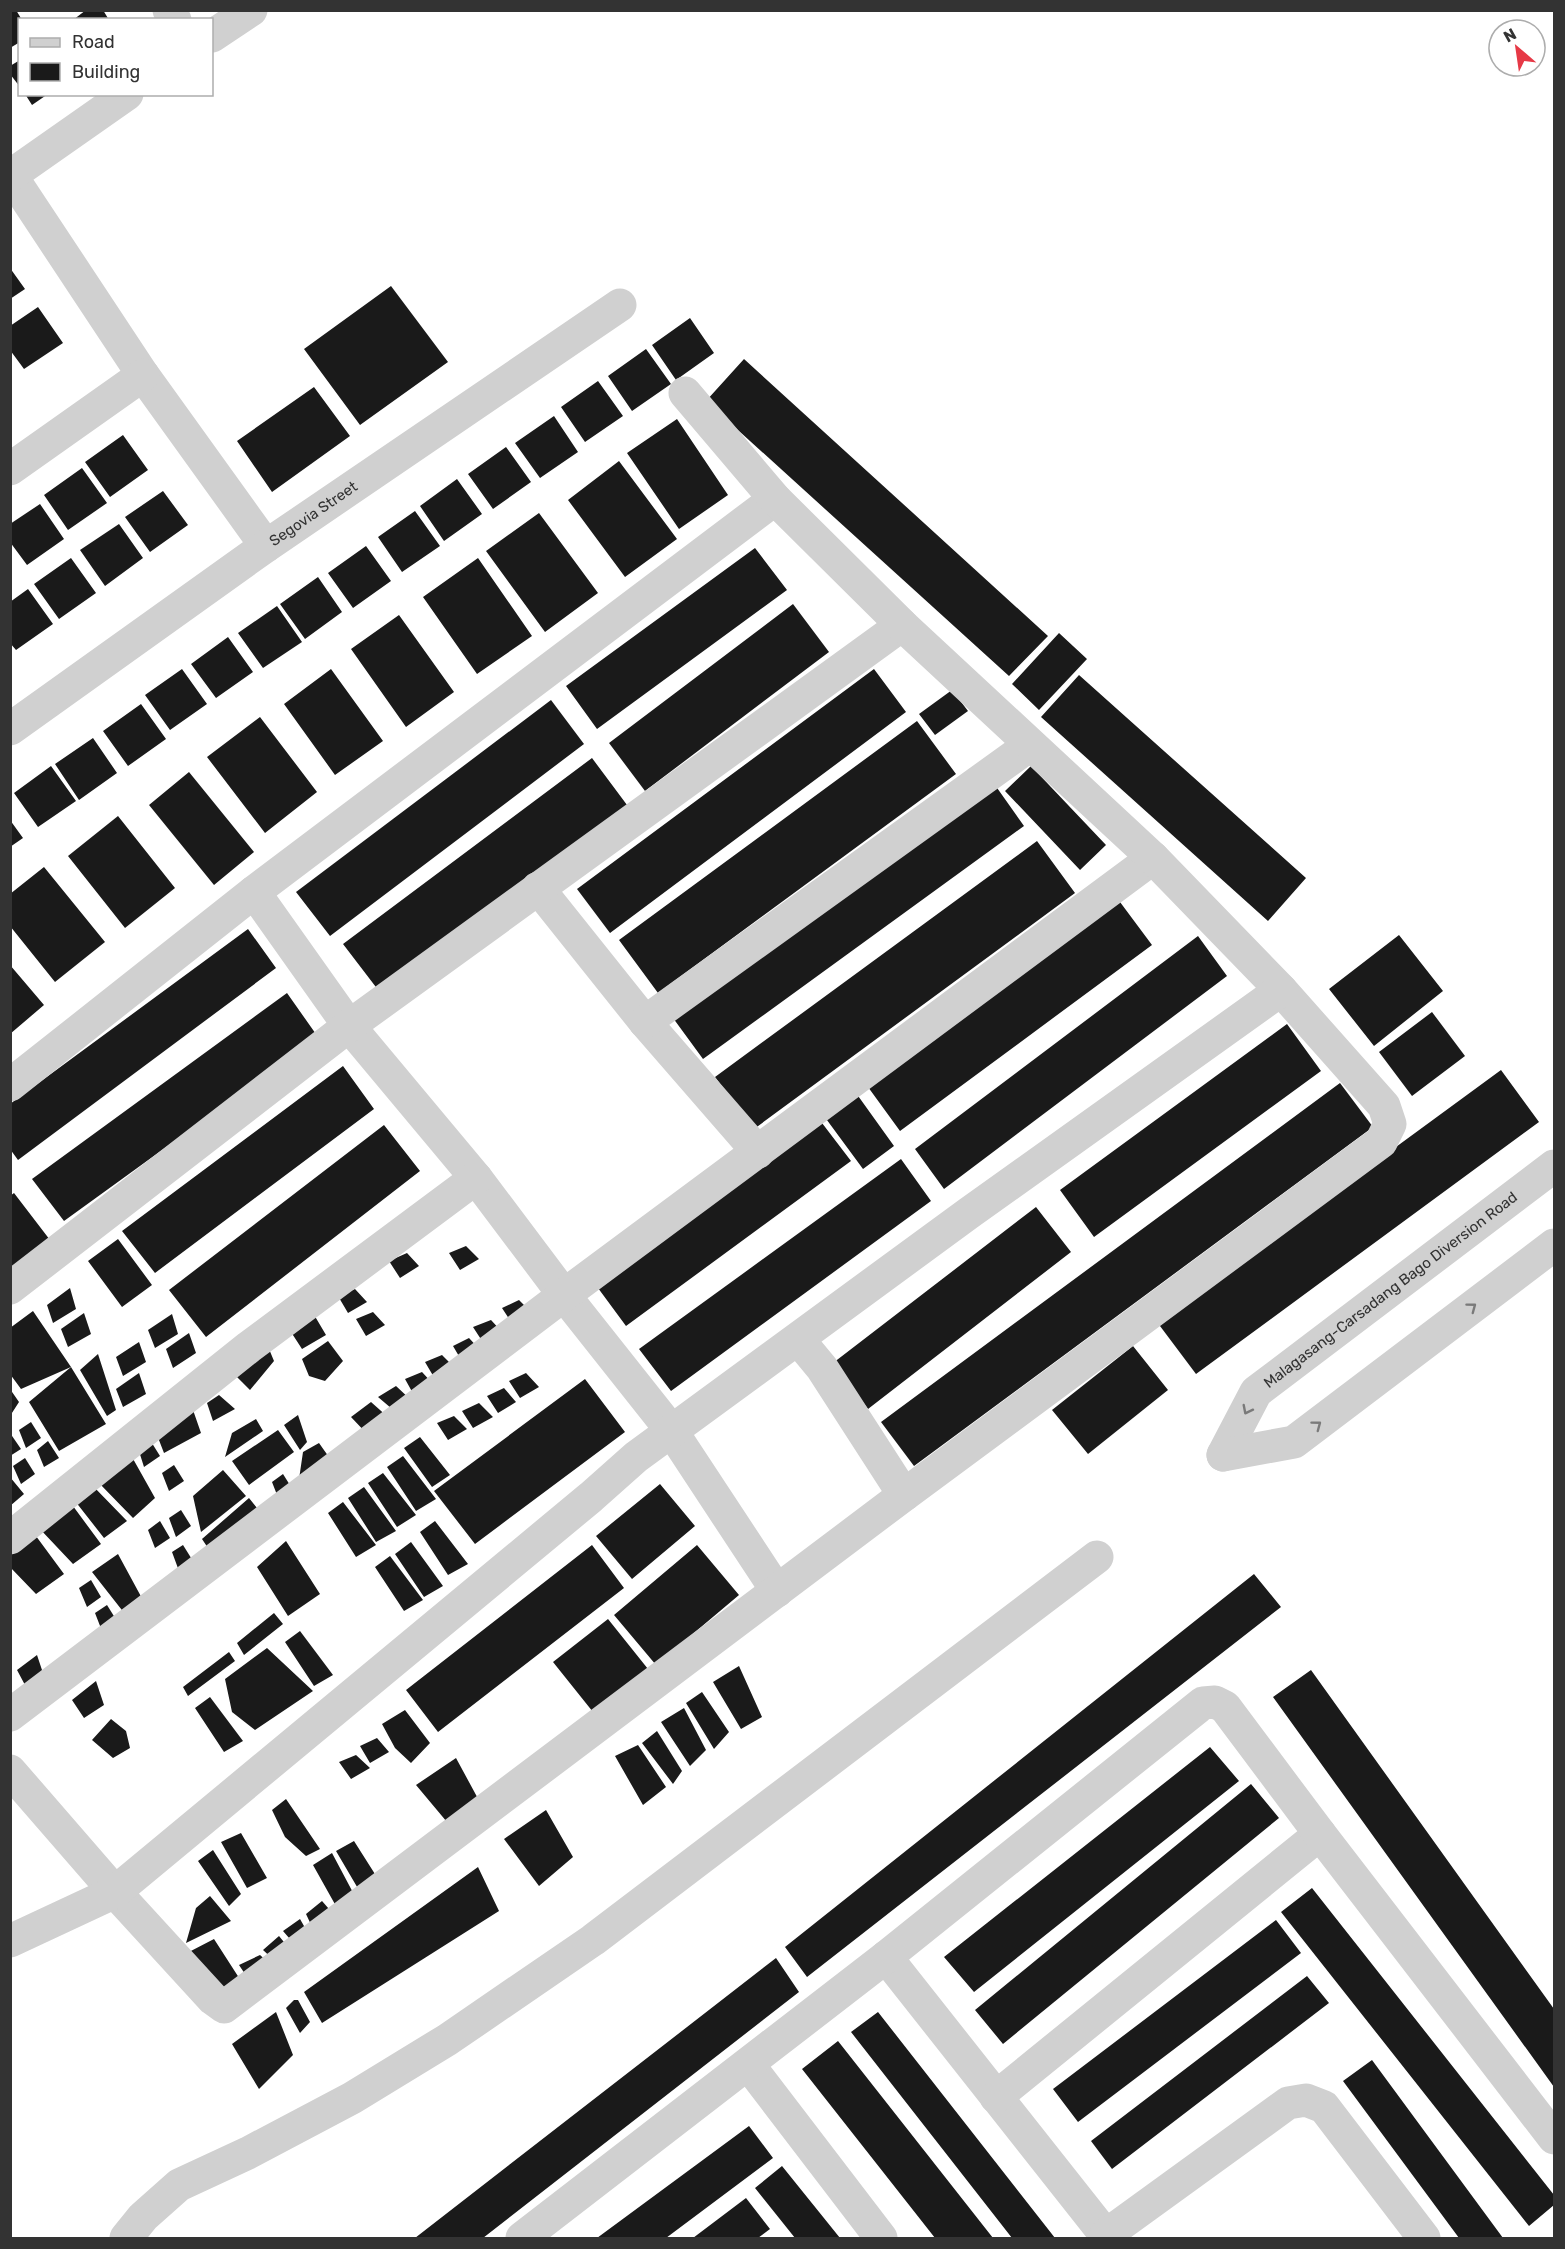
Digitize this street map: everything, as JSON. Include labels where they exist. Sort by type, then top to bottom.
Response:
[{"type":"street","points":[[213,35],[251,10]]},
{"type":"street","points":[[124,96],[11,175],[143,375],[266,546]]},
{"type":"street","name":"Segovia Street","points":[[10,729],[266,546],[620,305]]},
{"type":"street","points":[[10,469],[143,375]]},
{"type":"street","points":[[10,1771],[115,1892],[224,2007],[904,1495],[1381,1142],[1390,1125],[1384,1106],[1281,990],[1153,858],[902,625],[775,499],[685,393]]},
{"type":"street","points":[[10,1085],[254,892],[775,499]]},
{"type":"street","points":[[10,1288],[349,1026],[902,625]]},
{"type":"street","points":[[645,1022],[1030,745]]},
{"type":"street","points":[[10,1715],[564,1295],[1153,858]]},
{"type":"street","points":[[538,888],[645,1022],[758,1152]]},
{"type":"street","points":[[254,892],[349,1026],[476,1178],[564,1295],[671,1430],[777,1591]]},
{"type":"street","points":[[10,1941],[115,1892],[591,1497],[636,1457],[1281,990]]},
{"type":"street","name":"Malagasang-Carsadang Bago Diversion Road","points":[[1554,1166],[1256,1392],[1223,1455],[1294,1442],[1554,1245]]},
{"type":"street","points":[[10,1538],[249,1347],[476,1178]]},
{"type":"street","points":[[798,1339],[822,1368],[904,1495]]},
{"type":"street","points":[[126,2238],[143,2217],[179,2185],[248,2153],[352,2098],[447,2040],[593,1940],[1097,1557]]},
{"type":"street","points":[[522,2238],[886,1957],[1203,1703],[1215,1702],[1225,1707],[1554,2138]]},
{"type":"street","points":[[996,2097],[1320,1834]]},
{"type":"street","points":[[886,1957],[1107,2237],[1288,2103],[1306,2100],[1324,2107],[1424,2238]]},
{"type":"street","points":[[748,2064],[880,2238]]},
{"type":"building","points":[[10,10],[16,10],[21,18],[18,18],[18,43],[10,48]]},
{"type":"building","points":[[86,10],[103,10],[108,18],[76,18]]},
{"type":"building","points":[[18,61],[18,84],[10,74],[10,66]]},
{"type":"building","points":[[26,96],[45,96],[32,105]]},
{"type":"building","points":[[10,268],[25,289],[10,299]]},
{"type":"building","points":[[391,286],[448,362],[360,425],[304,349]]},
{"type":"building","points":[[38,307],[63,343],[24,369],[10,350],[10,326]]},
{"type":"building","points":[[690,318],[714,353],[676,380],[652,345]]},
{"type":"building","points":[[646,349],[671,384],[632,411],[608,376]]},
{"type":"building","points":[[744,359],[1048,636],[1009,676],[706,401]]},
{"type":"building","points":[[598,381],[623,416],[585,442],[561,407]]},
{"type":"building","points":[[314,387],[350,436],[272,492],[237,441]]},
{"type":"building","points":[[554,416],[578,452],[540,478],[515,443]]},
{"type":"building","points":[[677,419],[728,495],[679,529],[627,453]]},
{"type":"building","points":[[123,435],[148,470],[110,497],[85,462]]},
{"type":"building","points":[[506,447],[531,482],[493,509],[468,474]]},
{"type":"building","points":[[619,461],[677,539],[625,577],[568,500]]},
{"type":"building","points":[[82,468],[107,503],[68,530],[44,495]]},
{"type":"building","points":[[457,479],[482,514],[444,541],[420,506]]},
{"type":"building","points":[[163,491],[188,525],[150,552],[125,517]]},
{"type":"building","points":[[40,504],[64,539],[27,565],[10,542],[10,524]]},
{"type":"building","points":[[415,511],[440,546],[402,572],[378,537]]},
{"type":"building","points":[[539,513],[598,593],[545,632],[486,551]]},
{"type":"building","points":[[119,524],[143,558],[105,586],[80,550]]},
{"type":"building","points":[[366,546],[391,581],[353,608],[328,573]]},
{"type":"building","points":[[755,548],[787,590],[597,729],[566,686]]},
{"type":"building","points":[[71,558],[96,593],[59,619],[34,584]]},
{"type":"building","points":[[478,558],[532,636],[477,674],[423,597]]},
{"type":"building","points":[[318,577],[342,612],[305,639],[280,604]]},
{"type":"building","points":[[28,589],[53,624],[16,650],[10,643],[10,602]]},
{"type":"building","points":[[793,604],[829,652],[645,791],[609,743]]},
{"type":"building","points":[[277,606],[302,642],[263,668],[238,633]]},
{"type":"building","points":[[399,615],[454,692],[406,727],[351,649]]},
{"type":"building","points":[[1059,633],[1087,659],[1039,710],[1012,684]]},
{"type":"building","points":[[228,637],[253,672],[216,698],[191,664]]},
{"type":"building","points":[[182,669],[207,704],[170,730],[145,695]]},
{"type":"building","points":[[331,669],[383,741],[335,775],[284,704]]},
{"type":"building","points":[[874,669],[906,712],[610,933],[577,889]]},
{"type":"building","points":[[1079,675],[1306,878],[1268,921],[1041,717]]},
{"type":"building","points":[[952,690],[968,711],[935,735],[919,714]]},
{"type":"building","points":[[551,700],[584,744],[330,936],[296,892]]},
{"type":"building","points":[[141,704],[166,739],[128,766],[103,731]]},
{"type":"building","points":[[260,717],[317,792],[265,833],[207,757]]},
{"type":"building","points":[[917,721],[956,774],[658,993],[619,940]]},
{"type":"building","points":[[93,738],[117,773],[79,800],[55,764]]},
{"type":"building","points":[[592,758],[630,809],[382,995],[343,944]]},
{"type":"building","points":[[51,766],[76,801],[38,827],[14,793]]},
{"type":"building","points":[[1031,766],[1106,845],[1080,870],[1005,791]]},
{"type":"building","points":[[189,772],[254,852],[214,885],[149,805]]},
{"type":"building","points":[[995,785],[1024,826],[703,1059],[673,1018]]},
{"type":"building","points":[[118,816],[175,888],[125,928],[68,856]]},
{"type":"building","points":[[10,820],[23,838],[10,847]]},
{"type":"building","points":[[1037,841],[1075,893],[754,1129],[715,1077]]},
{"type":"building","points":[[44,867],[105,942],[55,982],[10,926],[10,894]]},
{"type":"building","points":[[1120,902],[1152,945],[900,1131],[868,1087]]},
{"type":"building","points":[[248,929],[276,968],[18,1160],[10,1149],[10,1104]]},
{"type":"building","points":[[1399,935],[1443,991],[1374,1046],[1329,989]]},
{"type":"building","points":[[1198,936],[1227,976],[944,1189],[915,1149]]},
{"type":"building","points":[[10,965],[44,1005],[10,1034]]},
{"type":"building","points":[[287,993],[318,1037],[64,1221],[32,1179]]},
{"type":"building","points":[[1432,1012],[1465,1056],[1412,1096],[1379,1052]]},
{"type":"building","points":[[1287,1024],[1321,1071],[1094,1237],[1060,1190]]},
{"type":"building","points":[[343,1066],[374,1109],[155,1273],[122,1231]]},
{"type":"building","points":[[1501,1070],[1539,1122],[1196,1374],[1157,1322]]},
{"type":"building","points":[[1340,1083],[1373,1127],[914,1466],[881,1422]]},
{"type":"building","points":[[856,1093],[894,1146],[863,1169],[824,1116]]},
{"type":"building","points":[[822,1123],[851,1161],[626,1326],[598,1288]]},
{"type":"building","points":[[384,1125],[420,1171],[206,1337],[169,1290]]},
{"type":"building","points":[[901,1159],[931,1201],[671,1391],[639,1349]]},
{"type":"building","points":[[14,1193],[50,1240],[10,1270],[10,1196]]},
{"type":"building","points":[[1036,1207],[1071,1252],[868,1409],[833,1363]]},
{"type":"building","points":[[118,1239],[152,1285],[122,1307],[88,1261]]},
{"type":"building","points":[[466,1246],[479,1259],[460,1270],[449,1253]]},
{"type":"building","points":[[407,1253],[419,1266],[400,1278],[389,1261]]},
{"type":"building","points":[[70,1288],[76,1309],[53,1323],[47,1305]]},
{"type":"building","points":[[355,1289],[367,1302],[348,1313],[338,1296]]},
{"type":"building","points":[[519,1300],[532,1313],[513,1325],[502,1308]]},
{"type":"building","points":[[33,1311],[71,1367],[21,1389],[10,1374],[10,1328]]},
{"type":"building","points":[[373,1312],[385,1325],[366,1336],[356,1319]]},
{"type":"building","points":[[84,1313],[91,1334],[68,1347],[61,1329]]},
{"type":"building","points":[[313,1313],[326,1335],[302,1349],[291,1332]]},
{"type":"building","points":[[172,1314],[178,1334],[155,1348],[148,1330]]},
{"type":"building","points":[[491,1320],[503,1333],[484,1344],[473,1327]]},
{"type":"building","points":[[189,1333],[196,1353],[173,1368],[166,1349]]},
{"type":"building","points":[[469,1338],[482,1352],[463,1363],[453,1346]]},
{"type":"building","points":[[328,1341],[343,1361],[325,1381],[309,1376],[302,1359]]},
{"type":"building","points":[[139,1342],[146,1362],[123,1376],[116,1357]]},
{"type":"building","points":[[1133,1346],[1168,1390],[1088,1454],[1052,1410]]},
{"type":"building","points":[[269,1349],[274,1361],[250,1390],[235,1375]]},
{"type":"building","points":[[98,1354],[116,1410],[107,1416],[80,1370]]},
{"type":"building","points":[[442,1355],[455,1368],[435,1379],[425,1362]]},
{"type":"building","points":[[71,1367],[106,1424],[59,1451],[29,1402]]},
{"type":"building","points":[[422,1372],[434,1385],[415,1397],[405,1379]]},
{"type":"building","points":[[139,1373],[146,1394],[123,1407],[116,1389]]},
{"type":"building","points":[[526,1373],[539,1387],[520,1398],[509,1381]]},
{"type":"building","points":[[585,1379],[625,1432],[475,1544],[434,1491]]},
{"type":"building","points":[[396,1386],[411,1400],[398,1414],[378,1397]]},
{"type":"building","points":[[504,1388],[516,1402],[498,1413],[487,1396]]},
{"type":"building","points":[[10,1389],[19,1402],[10,1416]]},
{"type":"building","points":[[219,1395],[235,1409],[213,1421],[207,1403]]},
{"type":"building","points":[[371,1402],[389,1418],[369,1436],[351,1417]]},
{"type":"building","points":[[479,1403],[493,1417],[473,1428],[462,1411]]},
{"type":"building","points":[[193,1410],[201,1433],[164,1453],[157,1435]]},
{"type":"building","points":[[298,1415],[307,1442],[300,1450],[284,1425]]},
{"type":"building","points":[[454,1416],[467,1429],[448,1440],[437,1423]]},
{"type":"building","points":[[256,1419],[263,1431],[225,1457],[232,1433]]},
{"type":"building","points":[[31,1422],[41,1438],[26,1448],[19,1430]]},
{"type":"building","points":[[278,1430],[294,1452],[249,1485],[232,1461]]},
{"type":"building","points":[[10,1433],[21,1449],[10,1456]]},
{"type":"building","points":[[420,1437],[450,1475],[432,1487],[404,1448]]},
{"type":"building","points":[[150,1440],[160,1456],[144,1467],[138,1448]]},
{"type":"building","points":[[48,1441],[59,1458],[44,1467],[37,1450]]},
{"type":"building","points":[[319,1443],[331,1460],[298,1486],[303,1452]]},
{"type":"building","points":[[403,1456],[436,1499],[416,1511],[387,1467]]},
{"type":"building","points":[[132,1457],[155,1498],[133,1518],[99,1483]]},
{"type":"building","points":[[25,1458],[35,1474],[21,1484],[13,1466]]},
{"type":"building","points":[[174,1465],[184,1481],[169,1491],[162,1473]]},
{"type":"building","points":[[223,1470],[246,1496],[201,1532],[193,1496]]},
{"type":"building","points":[[383,1473],[416,1515],[397,1527],[368,1483]]},
{"type":"building","points":[[283,1474],[293,1490],[279,1500],[272,1482]]},
{"type":"building","points":[[10,1477],[24,1494],[10,1506]]},
{"type":"building","points":[[660,1484],[695,1526],[632,1579],[596,1536]]},
{"type":"building","points":[[93,1486],[127,1521],[104,1538],[75,1501]]},
{"type":"building","points":[[364,1487],[396,1531],[376,1542],[348,1498]]},
{"type":"building","points":[[249,1498],[265,1518],[212,1554],[202,1539]]},
{"type":"building","points":[[70,1502],[101,1544],[73,1564],[39,1528]]},
{"type":"building","points":[[343,1502],[376,1545],[356,1557],[328,1513]]},
{"type":"building","points":[[181,1510],[191,1526],[176,1537],[169,1518]]},
{"type":"building","points":[[160,1521],[170,1538],[155,1548],[148,1530]]},
{"type":"building","points":[[435,1521],[468,1564],[448,1575],[420,1532]]},
{"type":"building","points":[[33,1532],[64,1574],[36,1594],[10,1567],[10,1551]]},
{"type":"building","points":[[286,1541],[320,1594],[288,1616],[257,1567]]},
{"type":"building","points":[[411,1542],[443,1586],[424,1597],[395,1554]]},
{"type":"building","points":[[183,1545],[193,1561],[179,1571],[172,1552]]},
{"type":"building","points":[[592,1545],[624,1588],[438,1732],[406,1690]]},
{"type":"building","points":[[697,1545],[739,1595],[656,1665],[614,1615]]},
{"type":"building","points":[[118,1554],[144,1602],[125,1614],[92,1572]]},
{"type":"building","points":[[390,1556],[423,1600],[404,1611],[375,1567]]},
{"type":"building","points":[[1254,1574],[1281,1607],[807,1977],[785,1947]]},
{"type":"building","points":[[91,1580],[101,1597],[87,1607],[79,1588]]},
{"type":"building","points":[[107,1605],[117,1621],[102,1631],[95,1613]]},
{"type":"building","points":[[274,1613],[283,1624],[244,1655],[237,1643]]},
{"type":"building","points":[[608,1619],[648,1669],[593,1712],[553,1662]]},
{"type":"building","points":[[300,1631],[333,1675],[314,1686],[285,1642]]},
{"type":"building","points":[[267,1648],[313,1691],[255,1730],[232,1712],[225,1679]]},
{"type":"building","points":[[229,1652],[235,1661],[188,1696],[183,1687]]},
{"type":"building","points":[[37,1655],[44,1676],[25,1685],[17,1670]]},
{"type":"building","points":[[739,1666],[762,1717],[741,1729],[713,1682]]},
{"type":"building","points":[[1311,1670],[1554,2009],[1554,2087],[1273,1697]]},
{"type":"building","points":[[96,1681],[104,1705],[84,1718],[72,1700]]},
{"type":"building","points":[[702,1692],[729,1732],[714,1749],[686,1703]]},
{"type":"building","points":[[210,1697],[243,1741],[224,1752],[195,1708]]},
{"type":"building","points":[[684,1708],[706,1750],[690,1766],[661,1722]]},
{"type":"building","points":[[405,1710],[430,1743],[411,1763],[395,1748],[382,1724]]},
{"type":"building","points":[[111,1719],[126,1731],[130,1748],[113,1758],[92,1740]]},
{"type":"building","points":[[657,1731],[682,1771],[673,1784],[642,1743]]},
{"type":"building","points":[[377,1738],[389,1752],[370,1763],[360,1746]]},
{"type":"building","points":[[638,1745],[666,1787],[643,1805],[615,1756]]},
{"type":"building","points":[[1210,1747],[1239,1781],[974,1992],[944,1957]]},
{"type":"building","points":[[356,1755],[370,1768],[351,1779],[339,1762]]},
{"type":"building","points":[[456,1758],[482,1806],[452,1828],[416,1785]]},
{"type":"building","points":[[1251,1784],[1279,1818],[1003,2044],[975,2010]]},
{"type":"building","points":[[286,1799],[320,1849],[306,1856],[285,1837],[272,1810]]},
{"type":"building","points":[[546,1810],[573,1857],[539,1886],[504,1839]]},
{"type":"building","points":[[241,1833],[267,1878],[247,1888],[221,1842]]},
{"type":"building","points":[[354,1841],[380,1882],[363,1897],[336,1851]]},
{"type":"building","points":[[213,1850],[241,1894],[229,1906],[198,1861]]},
{"type":"building","points":[[332,1853],[358,1902],[341,1915],[313,1865]]},
{"type":"building","points":[[478,1867],[499,1911],[322,2023],[304,1992]]},
{"type":"building","points":[[1312,1888],[1554,2195],[1554,2205],[1529,2226],[1281,1912]]},
{"type":"building","points":[[210,1896],[231,1921],[186,1943],[196,1908]]},
{"type":"building","points":[[322,1901],[336,1917],[314,1931],[306,1914]]},
{"type":"building","points":[[300,1919],[308,1933],[296,1946],[283,1931]]},
{"type":"building","points":[[1276,1920],[1301,1953],[1078,2122],[1053,2089]]},
{"type":"building","points":[[279,1936],[288,1947],[276,1962],[263,1950]]},
{"type":"building","points":[[214,1939],[243,1984],[224,2004],[187,1953]]},
{"type":"building","points":[[260,1955],[270,1964],[251,1983],[239,1965]]},
{"type":"building","points":[[776,1958],[799,1992],[483,2238],[415,2238]]},
{"type":"building","points":[[1307,1976],[1329,2003],[1112,2169],[1091,2141]]},
{"type":"building","points":[[294,2000],[298,2000],[310,2022],[300,2033],[286,2008]]},
{"type":"building","points":[[276,2012],[293,2055],[259,2089],[232,2044]]},
{"type":"building","points":[[878,2012],[1055,2238],[1012,2238],[851,2032]]},
{"type":"building","points":[[838,2041],[993,2238],[935,2238],[802,2069]]},
{"type":"building","points":[[1372,2060],[1503,2238],[1459,2238],[1343,2081]]},
{"type":"building","points":[[749,2126],[773,2158],[666,2238],[597,2238]]},
{"type":"building","points":[[782,2166],[840,2238],[795,2238],[755,2188]]},
{"type":"building","points":[[746,2198],[770,2229],[758,2238],[693,2238]]}]
